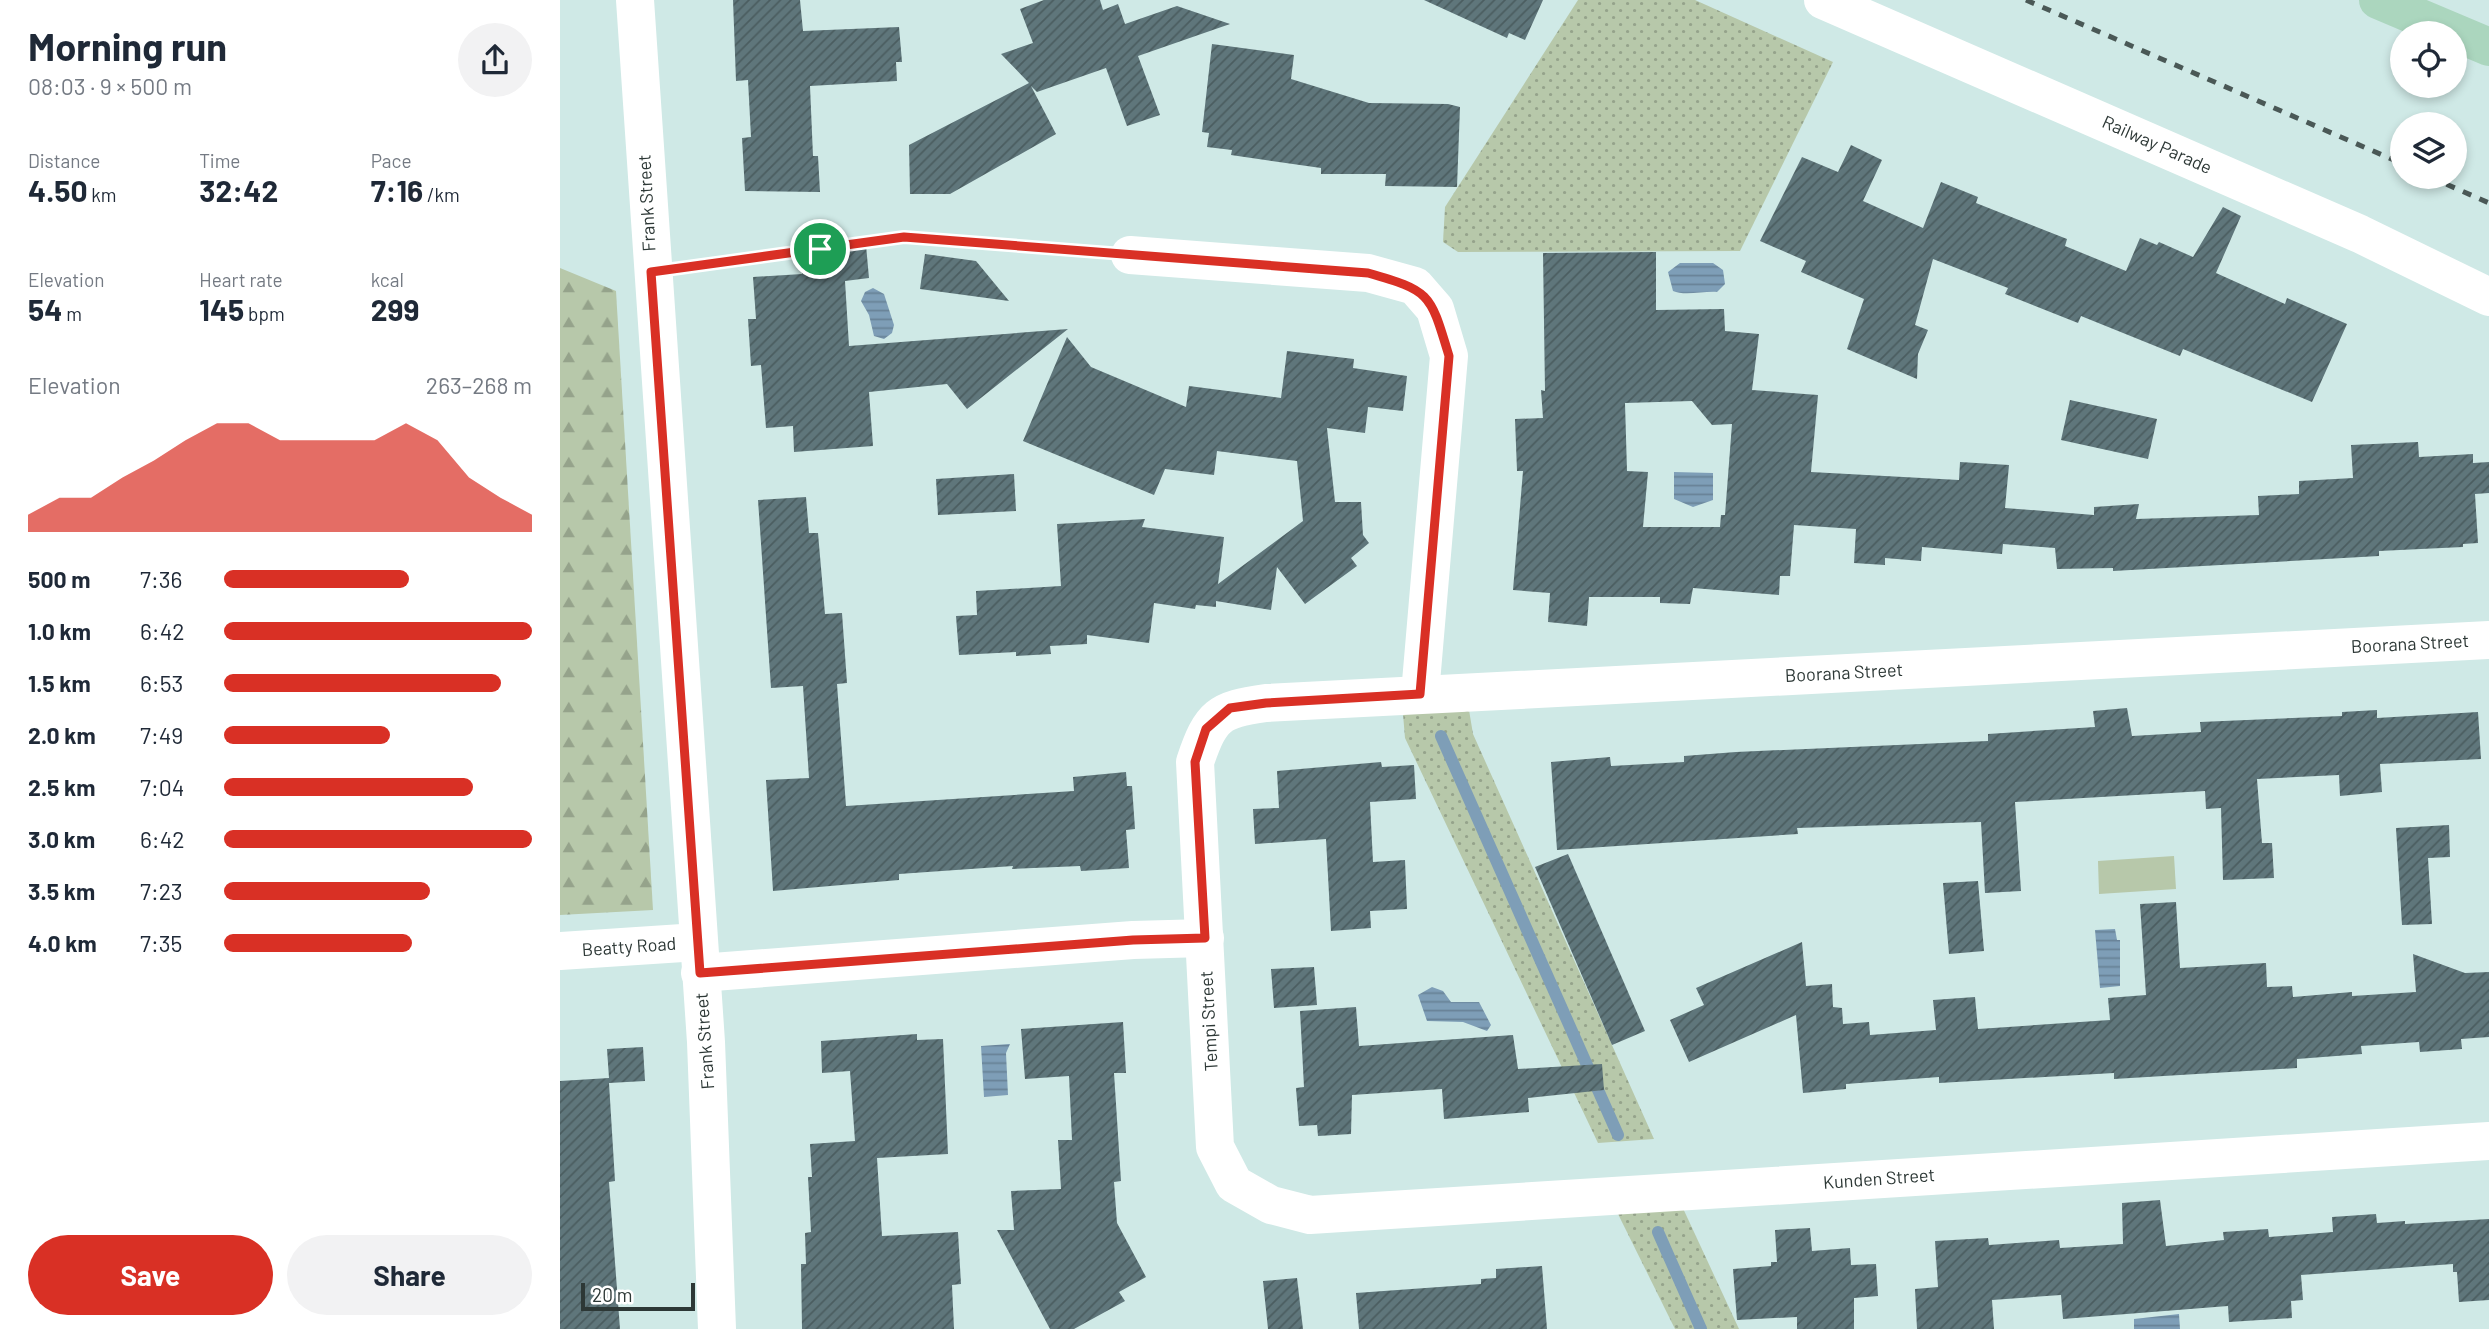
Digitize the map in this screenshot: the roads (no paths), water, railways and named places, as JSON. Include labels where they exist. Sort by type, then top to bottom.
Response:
[{"type":"main road","points":[[2378,0],[2489,47]]},
{"type":"street","name":"Frank Street","points":[[635,0],[651,272],[706,1042],[717,1329]]},
{"type":"street","name":"Railway Parade","points":[[1823,0],[2360,234],[2489,297]]},
{"type":"street","points":[[1130,255],[1368,273],[1415,286],[1435,309],[1449,356],[1420,694]]},
{"type":"street","name":"Boorana Street","points":[[1206,729],[1230,708],[1266,703],[2489,640]]},
{"type":"street","name":"Tempi Street","points":[[1206,729],[1195,762],[1215,1147],[1234,1184],[1271,1205]]},
{"type":"street","name":"Beatty Road","points":[[560,951],[699,958],[1205,938]]},
{"type":"street","name":"Kunden Street","points":[[1271,1205],[1310,1215],[2489,1141]]},
{"type":"water","points":[[1680,263],[1713,263],[1723,270],[1725,284],[1717,292],[1673,291],[1668,272]]},
{"type":"water","points":[[873,288],[884,294],[894,325],[892,333],[884,339],[874,336],[869,315],[861,301],[865,292]]},
{"type":"water","points":[[1674,472],[1713,473],[1713,500],[1693,507],[1674,499]]},
{"type":"water","points":[[2115,929],[2117,940],[2120,940],[2120,986],[2100,988],[2095,930]]},
{"type":"water","points":[[1432,987],[1443,991],[1451,1002],[1479,1002],[1491,1025],[1487,1031],[1463,1022],[1427,1021],[1418,995]]},
{"type":"water","points":[[1010,1044],[1006,1053],[1008,1095],[984,1097],[981,1046]]},
{"type":"water","points":[[2179,1314],[2180,1329],[2134,1329],[2134,1319]]},
{"type":"waterway","points":[[1441,736],[1618,1135]]},
{"type":"waterway","points":[[1658,1232],[1701,1329]]},
{"type":"railway","points":[[2026,0],[2390,158]]},
{"type":"railway","points":[[2457,189],[2489,203]]}]
